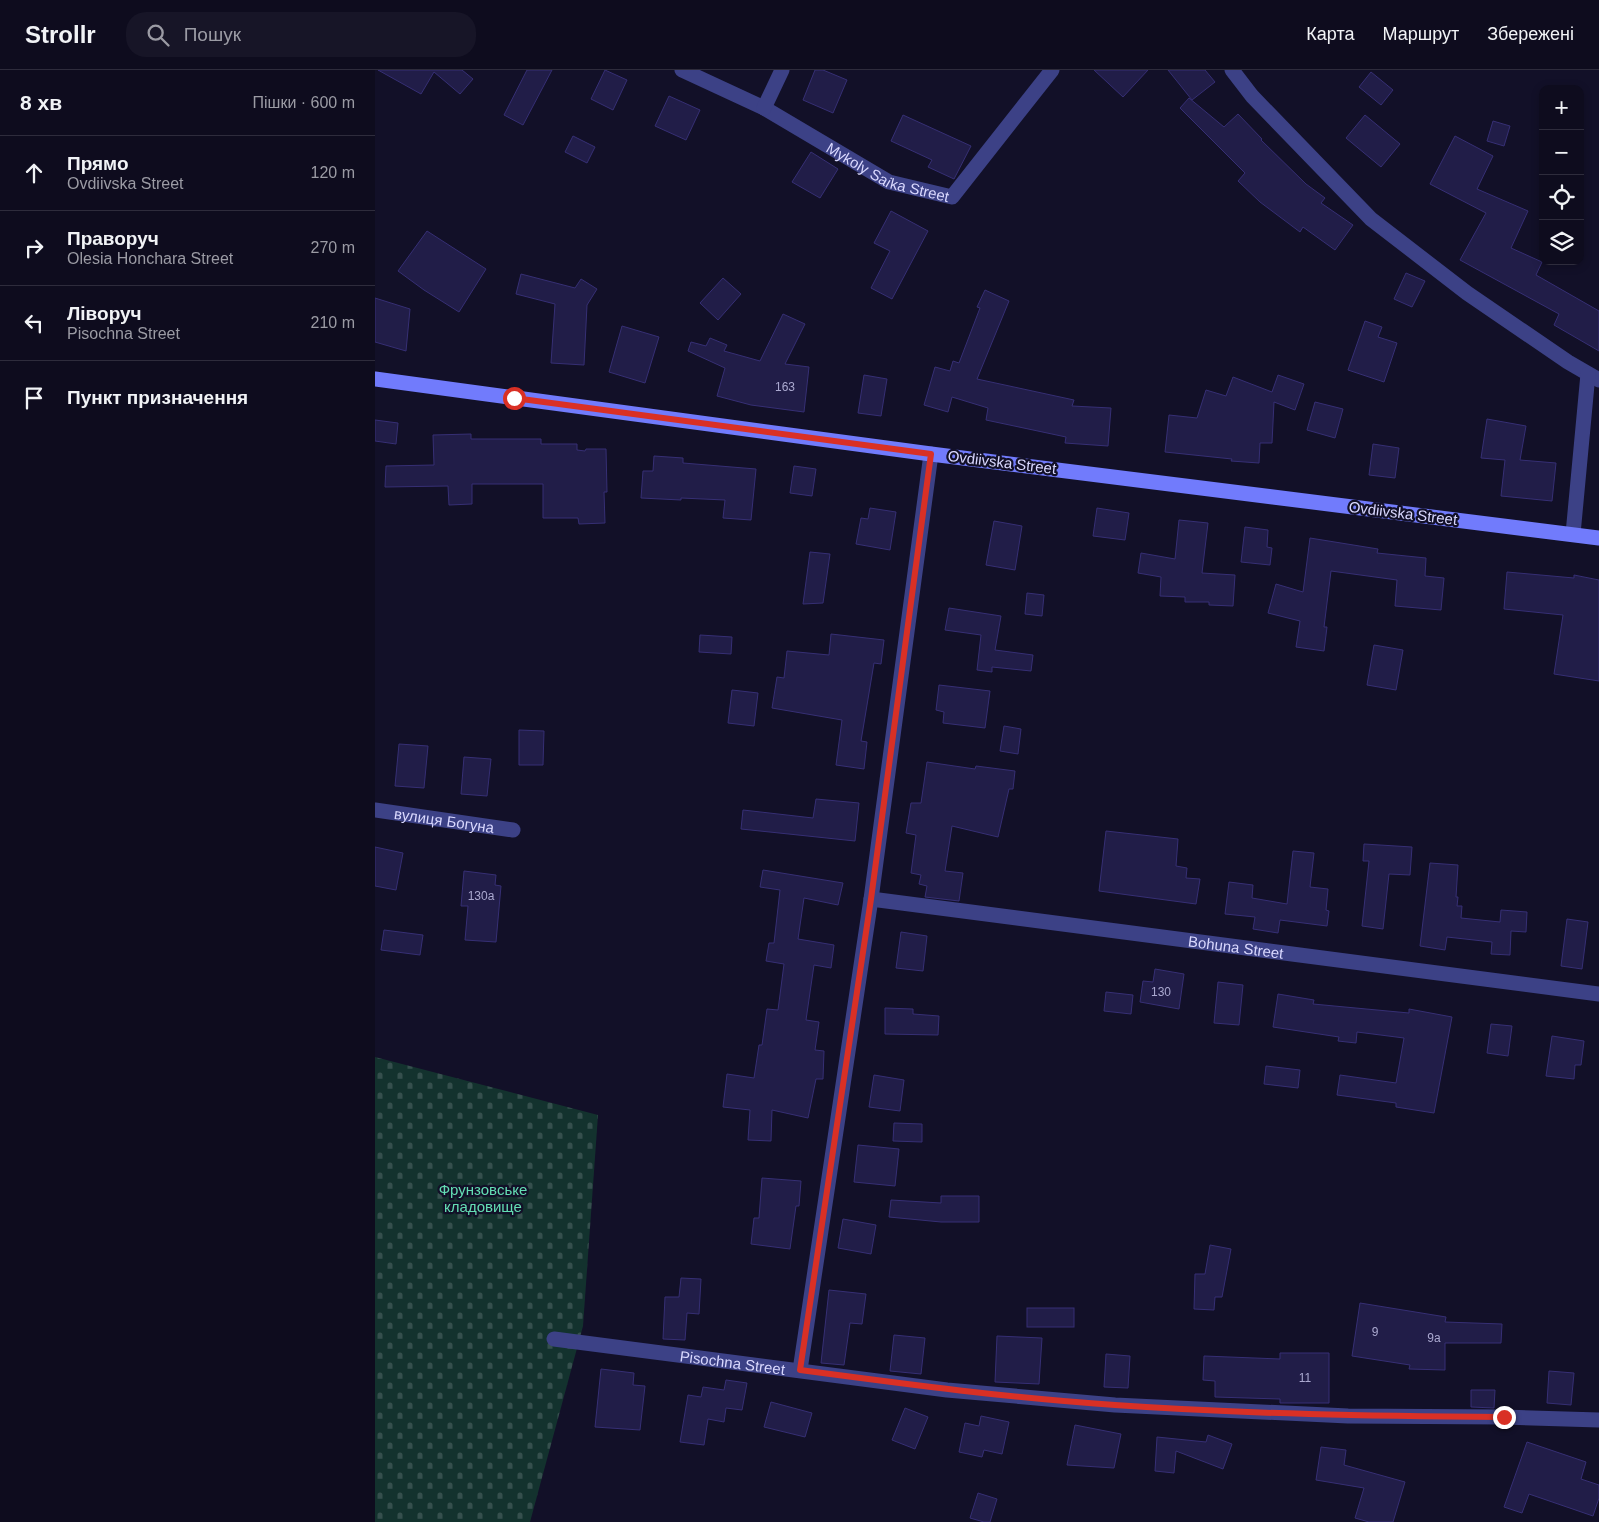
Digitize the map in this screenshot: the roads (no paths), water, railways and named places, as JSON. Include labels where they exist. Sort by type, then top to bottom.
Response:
[{"type":"main road","name":"Ovdiivska Street","points":[[375,379],[931,454],[1599,538]]},
{"type":"street","name":"Mykoly Saika Street","points":[[682,70],[764,108],[889,182],[952,197],[1051,70]]},
{"type":"street","points":[[764,108],[782,70]]},
{"type":"street","points":[[1232,70],[1252,96],[1371,219],[1467,292],[1568,362],[1594,377],[1573,534]]},
{"type":"street","points":[[800,1370],[871,899],[931,454]]},
{"type":"street","name":"вулиця Богуна","points":[[375,810],[513,830]]},
{"type":"street","name":"Bohuna Street","points":[[871,899],[1599,994]]},
{"type":"street","name":"Pisochna Street","points":[[554,1340],[947,1390],[1115,1405],[1348,1416],[1599,1420]]},
{"type":"park label","name":"Фрунзовське кладовище","points":[[483,1198]]}]
